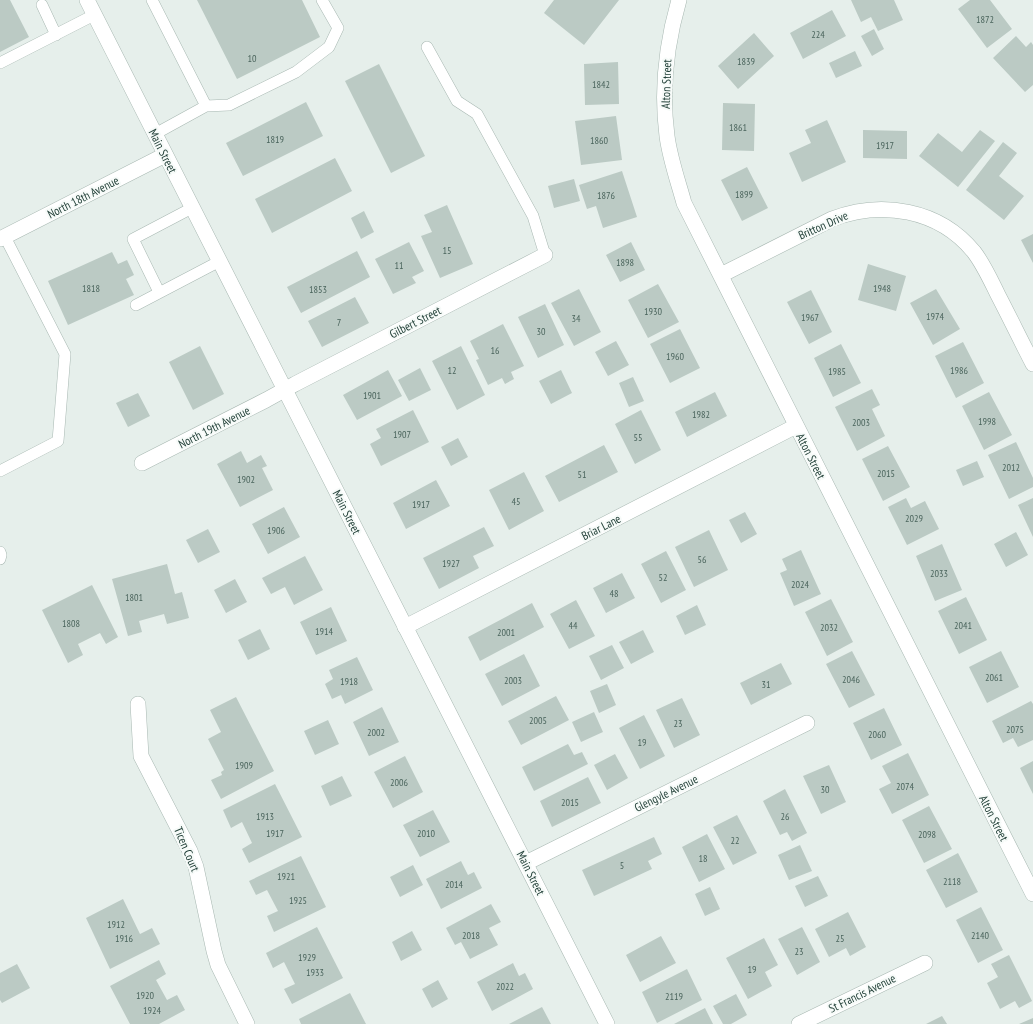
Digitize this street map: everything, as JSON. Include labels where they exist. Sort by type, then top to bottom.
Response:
[{"type":"street","name":"Main Street","points":[[87,0],[607,1024]]},
{"type":"street","name":"Alton Street","points":[[679,0],[667,52],[664,91],[668,138],[684,203],[1033,894]]},
{"type":"street","name":"North 18th Avenue","points":[[3,238],[165,154]]},
{"type":"street","name":"Britton Drive","points":[[721,275],[846,214],[865,210],[885,209],[915,213],[934,220],[951,231],[974,252],[985,269],[1033,364]]},
{"type":"street","name":"Gilbert Street","points":[[285,389],[545,255]]},
{"type":"street","name":"North 19th Avenue","points":[[142,463],[285,389]]},
{"type":"street","name":"Briar Lane","points":[[405,627],[796,426]]},
{"type":"street","name":"Ticen Court","points":[[138,704],[141,756],[193,859],[216,958],[247,1024]]},
{"type":"street","name":"Glengyle Avenue","points":[[526,863],[807,723]]},
{"type":"street","name":"St Francis Avenue","points":[[800,1024],[924,963]]},
{"type":"lane","points":[[152,0],[206,106]]},
{"type":"lane","points":[[155,134],[206,106],[229,105],[296,72],[329,47],[338,28],[322,0]]},
{"type":"lane","points":[[44,2],[56,35]]},
{"type":"lane","points":[[0,63],[94,15]]},
{"type":"lane","points":[[427,47],[457,101],[477,114],[533,216],[545,255]]},
{"type":"lane","points":[[160,292],[133,239],[192,208]]},
{"type":"lane","points":[[0,471],[58,441],[64,354],[3,238]]},
{"type":"lane","points":[[136,305],[220,262]]},
{"type":"lane","points":[[0,552],[2,555],[0,559]]},
{"type":"building","points":[[0,0],[10,0],[29,37],[0,52]]},
{"type":"building","points":[[197,0],[302,0],[320,37],[237,79]]},
{"type":"building","points":[[554,0],[619,0],[584,45],[544,13]]},
{"type":"building","points":[[851,0],[894,0],[903,20],[878,31],[871,17],[861,22]]},
{"type":"building","points":[[970,0],[990,0],[1012,29],[987,48],[958,9]]},
{"type":"building","points":[[832,10],[846,36],[803,59],[790,33]]},
{"type":"building","points":[[874,29],[884,49],[872,56],[861,36]]},
{"type":"building","points":[[754,33],[774,56],[738,89],[718,66]]},
{"type":"building","points":[[1016,36],[1026,47],[1031,42],[1033,45],[1033,85],[1025,92],[993,58]]},
{"type":"building","points":[[855,51],[862,66],[836,78],[829,63]]},
{"type":"building","points":[[618,62],[619,104],[585,105],[584,64]]},
{"type":"building","points":[[379,64],[425,156],[391,173],[345,81]]},
{"type":"building","points":[[306,102],[323,136],[243,176],[226,143]]},
{"type":"building","points":[[723,103],[755,104],[754,151],[722,150]]},
{"type":"building","points":[[616,116],[622,160],[581,165],[575,121]]},
{"type":"building","points":[[827,120],[846,162],[802,182],[789,153],[811,143],[805,130]]},
{"type":"building","points":[[863,130],[907,131],[907,159],[863,158]]},
{"type":"building","points":[[980,130],[995,141],[958,187],[919,156],[938,133],[962,152]]},
{"type":"building","points":[[1003,142],[1017,153],[999,176],[1024,196],[1004,220],[966,190]]},
{"type":"building","points":[[335,158],[352,191],[272,233],[255,199]]},
{"type":"building","points":[[747,167],[768,208],[742,221],[721,180]]},
{"type":"building","points":[[622,171],[637,217],[603,228],[596,206],[587,209],[579,185]]},
{"type":"building","points":[[574,179],[580,201],[554,208],[548,186]]},
{"type":"building","points":[[447,205],[473,264],[440,278],[421,236],[432,232],[424,215]]},
{"type":"building","points":[[364,211],[374,232],[361,239],[351,218]]},
{"type":"building","points":[[1033,234],[1033,263],[1021,240]]},
{"type":"building","points":[[409,242],[424,271],[412,277],[416,283],[393,294],[375,259]]},
{"type":"building","points":[[631,242],[645,270],[620,282],[606,255]]},
{"type":"building","points":[[357,251],[370,277],[301,313],[287,287]]},
{"type":"building","points":[[112,252],[118,264],[127,260],[134,275],[126,279],[134,295],[68,325],[48,281]]},
{"type":"building","points":[[868,264],[906,276],[896,311],[858,300]]},
{"type":"building","points":[[658,284],[679,322],[648,338],[628,300]]},
{"type":"building","points":[[579,289],[601,332],[574,346],[551,303]]},
{"type":"building","points":[[936,289],[960,329],[933,345],[910,303]]},
{"type":"building","points":[[811,290],[832,332],[809,344],[787,302]]},
{"type":"building","points":[[355,297],[369,323],[322,347],[308,321]]},
{"type":"building","points":[[545,304],[564,345],[538,358],[518,317]]},
{"type":"building","points":[[503,324],[524,366],[511,372],[514,379],[505,384],[502,378],[488,385],[476,360],[479,359],[470,341]]},
{"type":"building","points":[[680,329],[700,368],[670,383],[650,344]]},
{"type":"building","points":[[616,341],[629,365],[608,376],[595,352]]},
{"type":"building","points":[[963,342],[984,383],[956,398],[935,356]]},
{"type":"building","points":[[841,344],[861,383],[833,397],[814,358]]},
{"type":"building","points":[[200,346],[224,394],[193,410],[169,362]]},
{"type":"building","points":[[461,346],[485,395],[457,410],[432,361]]},
{"type":"building","points":[[420,368],[431,390],[409,401],[398,380]]},
{"type":"building","points":[[388,370],[402,396],[357,420],[343,395]]},
{"type":"building","points":[[561,370],[572,393],[551,404],[539,381]]},
{"type":"building","points":[[633,377],[644,401],[629,407],[619,383]]},
{"type":"building","points":[[872,389],[880,405],[872,409],[885,436],[857,451],[835,407]]},
{"type":"building","points":[[715,392],[727,416],[687,437],[675,412]]},
{"type":"building","points":[[989,392],[1012,435],[984,450],[962,406]]},
{"type":"building","points":[[138,393],[150,416],[128,427],[116,403]]},
{"type":"building","points":[[413,410],[429,442],[381,466],[370,444],[381,438],[376,429]]},
{"type":"building","points":[[641,410],[661,450],[635,464],[615,424]]},
{"type":"building","points":[[458,438],[468,457],[451,466],[441,447]]},
{"type":"building","points":[[1016,442],[1033,478],[1033,487],[1009,499],[988,455]]},
{"type":"building","points":[[604,445],[618,472],[559,502],[545,476]]},
{"type":"building","points":[[888,446],[910,487],[883,501],[862,459]]},
{"type":"building","points":[[241,451],[247,463],[261,455],[267,466],[262,468],[273,490],[240,507],[217,464]]},
{"type":"building","points":[[977,461],[984,477],[963,486],[956,470]]},
{"type":"building","points":[[524,472],[544,511],[509,530],[489,490]]},
{"type":"building","points":[[436,480],[450,506],[406,529],[393,503]]},
{"type":"building","points":[[906,498],[911,508],[925,501],[939,529],[907,545],[888,507]]},
{"type":"building","points":[[1033,498],[1033,537],[1018,505]]},
{"type":"building","points":[[284,507],[300,537],[268,554],[252,524]]},
{"type":"building","points":[[745,512],[757,534],[741,543],[729,520]]},
{"type":"building","points":[[484,527],[494,546],[473,556],[479,568],[439,589],[423,558]]},
{"type":"building","points":[[208,529],[220,552],[198,563],[186,540]]},
{"type":"building","points":[[709,530],[728,570],[694,587],[675,547]]},
{"type":"building","points":[[1016,532],[1028,555],[1006,567],[994,544]]},
{"type":"building","points":[[942,544],[962,590],[935,601],[916,556]]},
{"type":"building","points":[[801,550],[821,594],[794,606],[780,573],[787,570],[782,559]]},
{"type":"building","points":[[666,551],[686,590],[661,603],[641,564]]},
{"type":"building","points":[[305,556],[323,590],[294,605],[285,587],[271,594],[262,578]]},
{"type":"building","points":[[167,564],[175,594],[182,592],[189,618],[167,624],[164,614],[139,621],[142,632],[128,636],[112,579]]},
{"type":"building","points":[[622,573],[635,598],[606,613],[593,588]]},
{"type":"building","points":[[235,579],[247,602],[226,613],[214,590]]},
{"type":"building","points":[[92,585],[118,637],[106,644],[100,633],[78,644],[83,655],[68,663],[42,610]]},
{"type":"building","points":[[966,597],[987,640],[959,654],[938,611]]},
{"type":"building","points":[[831,599],[853,642],[827,656],[805,612]]},
{"type":"building","points":[[576,600],[595,636],[569,649],[550,614]]},
{"type":"building","points":[[532,603],[544,627],[480,661],[468,637]]},
{"type":"building","points":[[697,605],[706,625],[685,635],[676,616]]},
{"type":"building","points":[[331,607],[347,641],[316,655],[300,622]]},
{"type":"building","points":[[260,629],[270,649],[248,660],[238,640]]},
{"type":"building","points":[[643,630],[654,652],[631,664],[619,642]]},
{"type":"building","points":[[612,645],[624,668],[601,680],[589,656]]},
{"type":"building","points":[[852,651],[875,695],[849,708],[826,664]]},
{"type":"building","points":[[1001,651],[1019,687],[987,703],[969,667]]},
{"type":"building","points":[[524,654],[540,686],[502,706],[485,674]]},
{"type":"building","points":[[357,657],[373,690],[345,704],[341,695],[332,699],[325,684],[333,679],[329,670]]},
{"type":"building","points":[[781,663],[792,684],[751,705],[740,683]]},
{"type":"building","points":[[607,684],[616,705],[599,713],[590,691]]},
{"type":"building","points":[[556,696],[569,720],[521,745],[508,721]]},
{"type":"building","points":[[236,697],[274,771],[221,799],[211,780],[222,775],[221,772],[224,770],[208,739],[221,732],[210,710]]},
{"type":"building","points":[[682,698],[700,735],[674,748],[656,710]]},
{"type":"building","points":[[1031,701],[1033,704],[1033,740],[1018,747],[1013,738],[1003,743],[992,721]]},
{"type":"building","points":[[382,707],[399,742],[369,756],[353,722]]},
{"type":"building","points":[[884,708],[902,745],[871,760],[853,723]]},
{"type":"building","points":[[594,712],[603,732],[581,742],[572,722]]},
{"type":"building","points":[[644,715],[665,756],[640,769],[619,728]]},
{"type":"building","points":[[328,720],[339,744],[315,755],[304,731]]},
{"type":"building","points":[[568,744],[574,755],[582,752],[588,764],[534,791],[522,767]]},
{"type":"building","points":[[908,753],[929,795],[892,814],[879,789],[891,783],[882,766]]},
{"type":"building","points":[[615,754],[628,778],[607,790],[594,765]]},
{"type":"building","points":[[405,756],[423,792],[393,808],[374,772]]},
{"type":"building","points":[[1033,761],[1033,794],[1020,768]]},
{"type":"building","points":[[829,765],[846,802],[821,814],[803,776]]},
{"type":"building","points":[[342,776],[352,796],[330,806],[321,786]]},
{"type":"building","points":[[588,777],[601,803],[552,827],[540,801]]},
{"type":"building","points":[[275,784],[302,837],[249,863],[242,849],[252,843],[242,822],[231,828],[223,810]]},
{"type":"building","points":[[785,789],[807,833],[792,841],[787,832],[780,835],[763,801]]},
{"type":"building","points":[[929,806],[952,849],[924,863],[902,820]]},
{"type":"building","points":[[433,810],[450,842],[420,857],[403,825]]},
{"type":"building","points":[[737,815],[757,853],[733,865],[713,827]]},
{"type":"building","points":[[707,834],[725,869],[699,882],[682,847]]},
{"type":"building","points":[[654,837],[662,854],[648,861],[652,869],[594,896],[582,870]]},
{"type":"building","points":[[800,845],[812,871],[789,880],[778,855]]},
{"type":"building","points":[[958,853],[978,892],[946,908],[926,870]]},
{"type":"building","points":[[301,856],[326,907],[274,932],[267,916],[278,911],[267,890],[256,895],[249,881]]},
{"type":"building","points":[[461,861],[468,875],[474,872],[482,888],[441,909],[426,879]]},
{"type":"building","points":[[413,865],[423,885],[400,897],[390,877]]},
{"type":"building","points":[[818,876],[828,896],[805,907],[795,886]]},
{"type":"building","points":[[710,887],[720,909],[705,916],[695,894]]},
{"type":"building","points":[[123,899],[140,934],[152,928],[160,944],[110,969],[86,918]]},
{"type":"building","points":[[491,904],[501,922],[489,928],[498,945],[470,959],[461,942],[455,945],[446,928]]},
{"type":"building","points":[[981,907],[1003,950],[978,963],[956,920]]},
{"type":"building","points":[[848,912],[866,947],[850,956],[846,948],[829,957],[815,929]]},
{"type":"building","points":[[317,927],[343,978],[292,1004],[284,989],[295,984],[284,962],[273,968],[266,953]]},
{"type":"building","points":[[802,927],[820,962],[797,975],[778,939]]},
{"type":"building","points":[[412,931],[422,950],[401,961],[392,942]]},
{"type":"building","points":[[661,936],[676,963],[640,982],[626,955]]},
{"type":"building","points":[[764,938],[778,965],[765,972],[772,986],[748,999],[726,958]]},
{"type":"building","points":[[1009,955],[1032,1001],[1019,1008],[1015,1001],[1000,1009],[987,983],[998,977],[991,964]]},
{"type":"building","points":[[159,960],[166,974],[156,980],[167,1000],[177,995],[185,1010],[159,1024],[130,1024],[110,986]]},
{"type":"building","points":[[513,963],[519,976],[525,973],[533,989],[492,1011],[477,982]]},
{"type":"building","points":[[17,964],[30,988],[2,1003],[0,1000],[0,973]]},
{"type":"building","points":[[687,969],[702,1000],[657,1023],[642,992]]},
{"type":"building","points":[[438,980],[448,999],[432,1008],[422,989]]},
{"type":"building","points":[[350,993],[366,1024],[301,1024],[299,1019]]},
{"type":"building","points":[[736,994],[747,1015],[731,1024],[723,1024],[713,1006]]},
{"type":"building","points":[[542,1007],[551,1024],[509,1024]]},
{"type":"building","points":[[705,1008],[713,1024],[674,1024]]},
{"type":"building","points":[[942,1016],[947,1024],[926,1024]]},
{"type":"building","points":[[1033,1018],[1033,1024],[1019,1024]]}]
